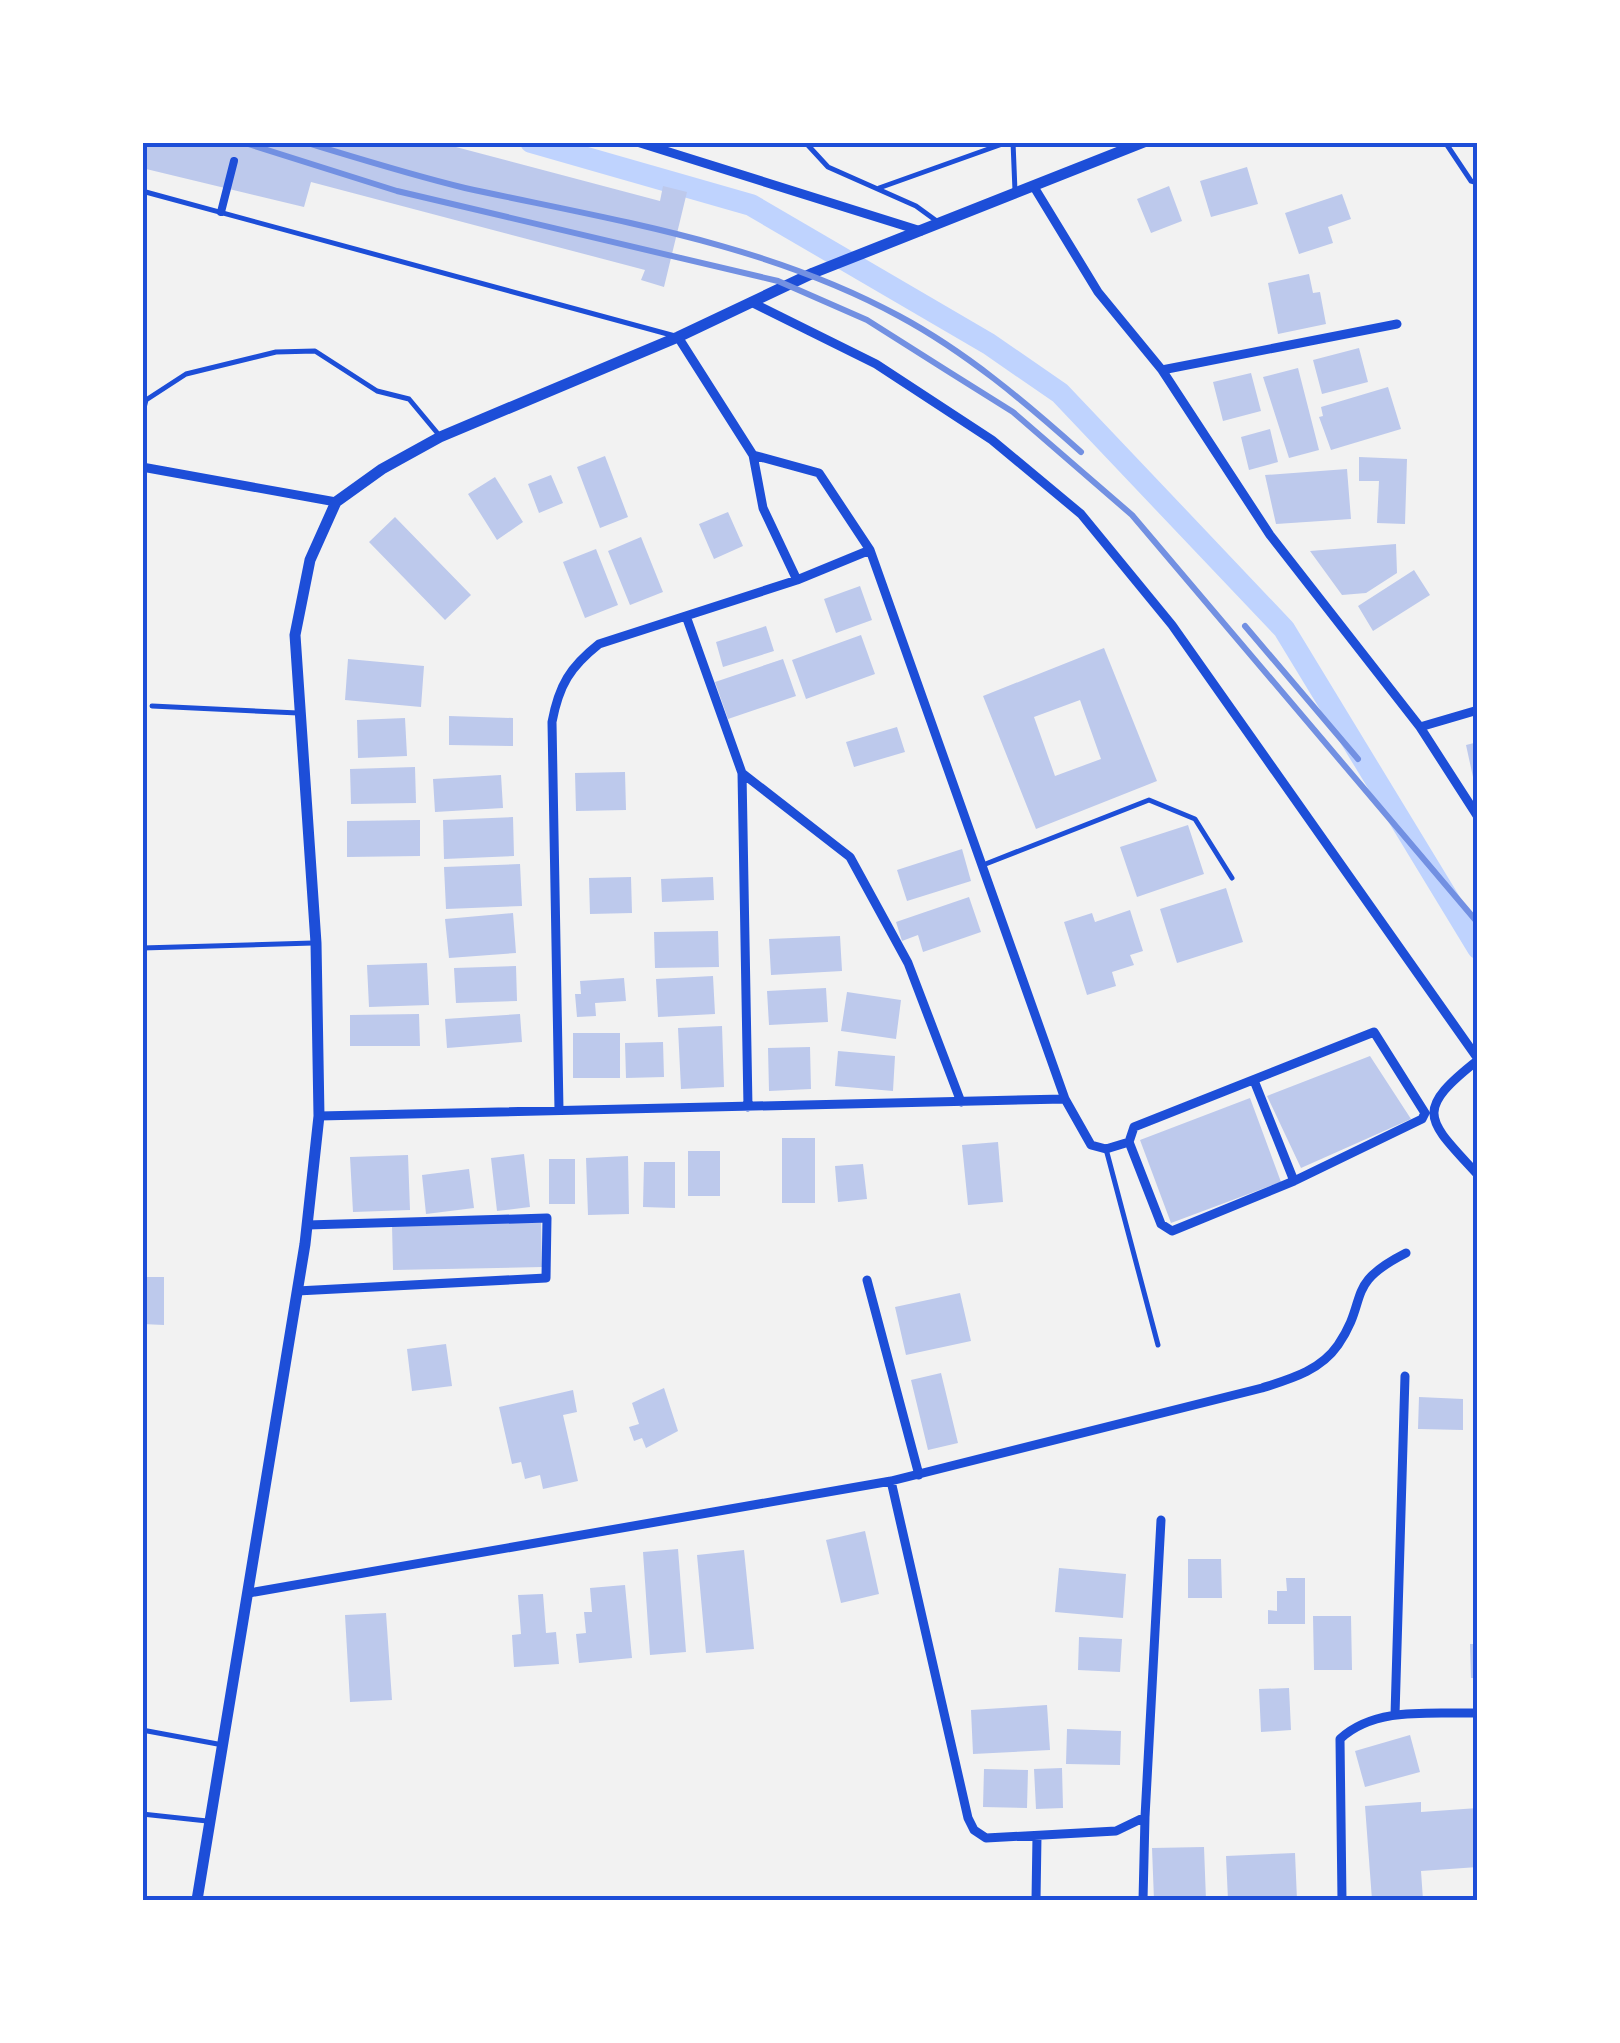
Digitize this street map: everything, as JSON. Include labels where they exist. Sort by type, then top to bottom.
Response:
[{"type":"street","points":[[637,142],[926,232]]},
{"type":"street","points":[[197,1900],[297,1291],[319,1116],[316,943],[295,635],[310,560],[336,502],[382,469],[440,437],[678,337],[812,274],[926,232],[1144,142]]},
{"type":"street","points":[[220,212],[234,161]]},
{"type":"street","points":[[1034,187],[1098,292],[1162,370],[1270,535],[1420,727],[1478,817]]},
{"type":"street","points":[[751,302],[876,364],[992,440],[1081,514],[1172,625],[1478,1060],[1436,1096],[1432,1106],[1436,1127],[1478,1175]]},
{"type":"street","points":[[1162,370],[1397,324]]},
{"type":"street","points":[[678,337],[753,455],[763,508],[797,580]]},
{"type":"street","points":[[753,455],[819,473],[870,550],[1065,1099],[1091,1144],[1106,1150],[1129,1142]]},
{"type":"street","points":[[142,468],[336,502]]},
{"type":"street","points":[[559,1110],[552,722],[558,686],[576,663],[599,644],[797,580],[870,550]]},
{"type":"street","points":[[686,616],[742,773],[748,1107]]},
{"type":"street","points":[[1420,727],[1478,710]]},
{"type":"street","points":[[742,773],[850,858],[908,963],[961,1102]]},
{"type":"street","points":[[1374,1032],[1425,1114],[1422,1119],[1294,1181],[1166,1230],[1129,1142],[1134,1128],[1255,1083],[1374,1032]]},
{"type":"street","points":[[1255,1083],[1294,1181]]},
{"type":"street","points":[[319,1116],[1065,1099]]},
{"type":"street","points":[[297,1291],[546,1278],[547,1218],[307,1224]]},
{"type":"street","points":[[249,1593],[891,1481],[1306,1373],[1337,1346],[1358,1287],[1375,1268],[1406,1253]]},
{"type":"street","points":[[867,1280],[919,1474]]},
{"type":"street","points":[[1395,1715],[1404,1376]]},
{"type":"street","points":[[891,1481],[971,1825],[986,1838],[1036,1836],[1116,1831],[1145,1816]]},
{"type":"street","points":[[1143,1900],[1161,1520]]},
{"type":"street","points":[[1342,1900],[1340,1740],[1357,1725],[1395,1715],[1478,1713]]},
{"type":"street","points":[[1036,1836],[1036,1900]]},
{"type":"lane","points":[[806,142],[828,168],[879,188],[943,225]]},
{"type":"lane","points":[[879,188],[1011,142],[1016,194]]},
{"type":"lane","points":[[1445,142],[1471,181],[1478,182]]},
{"type":"lane","points":[[142,191],[678,337]]},
{"type":"lane","points":[[142,416],[146,400],[186,374],[276,352],[315,350],[377,391],[409,400],[440,437]]},
{"type":"lane","points":[[152,706],[300,714]]},
{"type":"lane","points":[[983,864],[1150,800],[1195,819],[1232,878]]},
{"type":"lane","points":[[142,948],[316,943]]},
{"type":"lane","points":[[1106,1150],[1158,1344]]},
{"type":"lane","points":[[142,1730],[223,1745]]},
{"type":"lane","points":[[142,1814],[210,1822]]},
{"type":"building","points":[[142,142],[437,142],[660,201],[663,186],[687,192],[664,287],[641,280],[645,270],[311,182],[304,207],[142,168]]},
{"type":"building","points":[[1247,167],[1258,204],[1211,217],[1200,181]]},
{"type":"building","points":[[1169,186],[1182,221],[1151,233],[1137,199]]},
{"type":"building","points":[[1342,194],[1351,219],[1328,227],[1333,243],[1299,254],[1285,213]]},
{"type":"building","points":[[1309,274],[1313,293],[1320,292],[1326,324],[1278,334],[1268,283]]},
{"type":"building","points":[[1359,348],[1368,382],[1322,394],[1313,360]]},
{"type":"building","points":[[1298,368],[1319,450],[1289,458],[1263,377]]},
{"type":"building","points":[[1251,373],[1261,411],[1223,421],[1213,382]]},
{"type":"building","points":[[1388,387],[1401,429],[1331,450],[1319,417],[1323,416],[1321,407]]},
{"type":"building","points":[[1270,429],[1278,462],[1249,470],[1241,437]]},
{"type":"building","points":[[605,456],[628,517],[600,528],[577,467]]},
{"type":"building","points":[[1359,457],[1407,459],[1405,524],[1377,523],[1379,481],[1359,481]]},
{"type":"building","points":[[1347,469],[1351,519],[1276,524],[1265,475]]},
{"type":"building","points":[[551,475],[563,503],[539,513],[528,484]]},
{"type":"building","points":[[495,477],[523,522],[497,540],[468,494]]},
{"type":"building","points":[[728,512],[743,546],[714,559],[699,524]]},
{"type":"building","points":[[395,517],[471,595],[445,620],[369,542]]},
{"type":"building","points":[[641,537],[663,592],[630,605],[608,551]]},
{"type":"building","points":[[1396,544],[1397,573],[1366,593],[1342,595],[1310,551]]},
{"type":"building","points":[[596,549],[618,605],[585,618],[563,562]]},
{"type":"building","points":[[1414,570],[1430,595],[1373,631],[1358,606]]},
{"type":"building","points":[[860,586],[872,620],[836,633],[824,599]]},
{"type":"building","points":[[766,626],[774,651],[723,667],[716,642]]},
{"type":"building","points":[[861,635],[875,674],[806,699],[792,660]]},
{"type":"building","points":[[1104,648],[1157,781],[1036,829],[983,696]],"holes":[[[1080,700],[1101,759],[1055,776],[1034,717]]]},
{"type":"building","points":[[348,659],[424,666],[421,707],[345,700]]},
{"type":"building","points":[[783,659],[796,696],[728,719],[715,682]]},
{"type":"building","points":[[449,716],[513,718],[513,746],[449,745]]},
{"type":"building","points":[[405,718],[407,756],[358,758],[357,720]]},
{"type":"building","points":[[897,727],[905,752],[854,767],[846,742]]},
{"type":"building","points":[[1478,742],[1478,776],[1473,777],[1466,745]]},
{"type":"building","points":[[415,767],[416,803],[351,804],[350,769]]},
{"type":"building","points":[[625,772],[626,810],[576,811],[575,773]]},
{"type":"building","points":[[501,775],[503,808],[435,812],[433,779]]},
{"type":"building","points":[[513,817],[514,856],[444,859],[443,820]]},
{"type":"building","points":[[420,820],[420,856],[347,857],[347,821]]},
{"type":"building","points":[[1188,825],[1204,874],[1137,897],[1120,847]]},
{"type":"building","points":[[962,849],[971,881],[907,901],[897,870]]},
{"type":"building","points":[[520,864],[522,906],[446,909],[444,867]]},
{"type":"building","points":[[631,877],[632,913],[590,914],[589,878]]},
{"type":"building","points":[[713,877],[714,900],[662,902],[661,879]]},
{"type":"building","points":[[1226,888],[1243,942],[1177,963],[1160,909]]},
{"type":"building","points":[[969,897],[981,932],[923,952],[918,935],[902,941],[896,922]]},
{"type":"building","points":[[1130,910],[1143,951],[1130,955],[1134,965],[1112,972],[1116,986],[1087,995],[1064,922],[1092,913],[1095,922]]},
{"type":"building","points":[[513,913],[516,953],[449,958],[445,919]]},
{"type":"building","points":[[718,931],[719,967],[655,968],[654,932]]},
{"type":"building","points":[[840,936],[842,971],[771,975],[769,939]]},
{"type":"building","points":[[427,963],[429,1005],[369,1007],[367,965]]},
{"type":"building","points":[[516,966],[517,1001],[456,1003],[454,968]]},
{"type":"building","points":[[713,976],[715,1014],[658,1017],[656,979]]},
{"type":"building","points":[[624,978],[626,1001],[595,1003],[596,1016],[577,1017],[575,994],[581,994],[580,981]]},
{"type":"building","points":[[826,988],[828,1022],[769,1025],[767,991]]},
{"type":"building","points":[[847,992],[901,1000],[896,1039],[841,1031]]},
{"type":"building","points":[[419,1014],[420,1046],[350,1046],[350,1015]]},
{"type":"building","points":[[520,1014],[522,1042],[447,1048],[445,1019]]},
{"type":"building","points":[[722,1026],[724,1087],[681,1089],[678,1028]]},
{"type":"building","points":[[573,1033],[620,1033],[620,1078],[573,1078]]},
{"type":"building","points":[[663,1042],[664,1077],[626,1078],[625,1043]]},
{"type":"building","points":[[810,1047],[811,1089],[769,1091],[768,1048]]},
{"type":"building","points":[[838,1051],[895,1056],[893,1091],[835,1086]]},
{"type":"building","points":[[1370,1056],[1411,1119],[1301,1168],[1267,1096]]},
{"type":"building","points":[[1250,1098],[1281,1182],[1171,1223],[1140,1140]]},
{"type":"building","points":[[782,1138],[815,1138],[815,1203],[782,1203]]},
{"type":"building","points":[[998,1142],[1003,1202],[968,1205],[962,1145]]},
{"type":"building","points":[[688,1151],[720,1151],[720,1196],[688,1196]]},
{"type":"building","points":[[524,1154],[530,1207],[497,1211],[491,1158]]},
{"type":"building","points":[[408,1155],[410,1210],[353,1212],[350,1157]]},
{"type":"building","points":[[628,1156],[629,1214],[588,1215],[586,1158]]},
{"type":"building","points":[[549,1159],[575,1159],[575,1204],[549,1204]]},
{"type":"building","points":[[644,1162],[675,1162],[675,1208],[643,1207]]},
{"type":"building","points":[[863,1164],[867,1199],[838,1202],[835,1166]]},
{"type":"building","points":[[469,1169],[474,1208],[426,1214],[422,1175]]},
{"type":"building","points":[[541,1220],[542,1267],[393,1270],[392,1224]]},
{"type":"building","points":[[142,1277],[164,1277],[164,1325],[142,1324]]},
{"type":"building","points":[[960,1293],[971,1341],[906,1355],[895,1307]]},
{"type":"building","points":[[446,1344],[452,1386],[412,1391],[407,1349]]},
{"type":"building","points":[[941,1373],[958,1443],[928,1450],[911,1380]]},
{"type":"building","points":[[664,1388],[678,1431],[646,1448],[642,1438],[634,1441],[629,1427],[639,1424],[632,1403]]},
{"type":"building","points":[[573,1390],[577,1412],[563,1415],[578,1481],[543,1489],[540,1475],[525,1479],[521,1462],[512,1464],[499,1407]]},
{"type":"building","points":[[1419,1397],[1463,1399],[1463,1430],[1418,1429]]},
{"type":"building","points":[[865,1531],[879,1594],[841,1603],[826,1540]]},
{"type":"building","points":[[678,1549],[686,1652],[650,1655],[643,1552]]},
{"type":"building","points":[[744,1550],[754,1649],[706,1653],[697,1555]]},
{"type":"building","points":[[1188,1559],[1221,1559],[1222,1598],[1188,1598]]},
{"type":"building","points":[[1059,1568],[1126,1574],[1123,1618],[1055,1612]]},
{"type":"building","points":[[1286,1578],[1305,1578],[1305,1624],[1268,1624],[1268,1610],[1277,1611],[1277,1591],[1287,1591]]},
{"type":"building","points":[[625,1585],[632,1658],[579,1663],[576,1634],[586,1633],[584,1612],[592,1612],[590,1588]]},
{"type":"building","points":[[543,1594],[546,1633],[556,1632],[559,1664],[514,1667],[512,1635],[521,1634],[518,1595]]},
{"type":"building","points":[[386,1613],[392,1700],[350,1702],[345,1615]]},
{"type":"building","points":[[1313,1616],[1351,1616],[1352,1670],[1314,1670]]},
{"type":"building","points":[[1079,1637],[1122,1639],[1120,1672],[1078,1670]]},
{"type":"building","points":[[1470,1644],[1478,1644],[1478,1678],[1471,1678]]},
{"type":"building","points":[[1289,1688],[1291,1730],[1261,1732],[1259,1689]]},
{"type":"building","points":[[1047,1705],[1050,1750],[973,1754],[971,1710]]},
{"type":"building","points":[[1067,1729],[1121,1731],[1120,1765],[1066,1764]]},
{"type":"building","points":[[1410,1735],[1420,1772],[1365,1787],[1355,1751]]},
{"type":"building","points":[[1062,1768],[1063,1808],[1036,1809],[1034,1769]]},
{"type":"building","points":[[984,1769],[1028,1770],[1027,1808],[983,1807]]},
{"type":"building","points":[[1421,1802],[1421,1812],[1478,1808],[1478,1867],[1421,1871],[1423,1900],[1372,1900],[1365,1806]]},
{"type":"building","points":[[1204,1847],[1206,1900],[1154,1900],[1152,1848]]},
{"type":"building","points":[[1295,1853],[1297,1900],[1228,1900],[1226,1856]]},
{"type":"waterway","points":[[531,142],[751,205],[989,344],[1060,393],[1284,629],[1478,948]]},
{"type":"railway","points":[[242,142],[397,191],[778,281],[867,320],[1013,412],[1132,515],[1478,923]]},
{"type":"railway","points":[[304,142],[465,188],[632,223],[742,252],[848,291],[948,345],[1081,452]]},
{"type":"railway","points":[[1245,626],[1358,759]]}]
